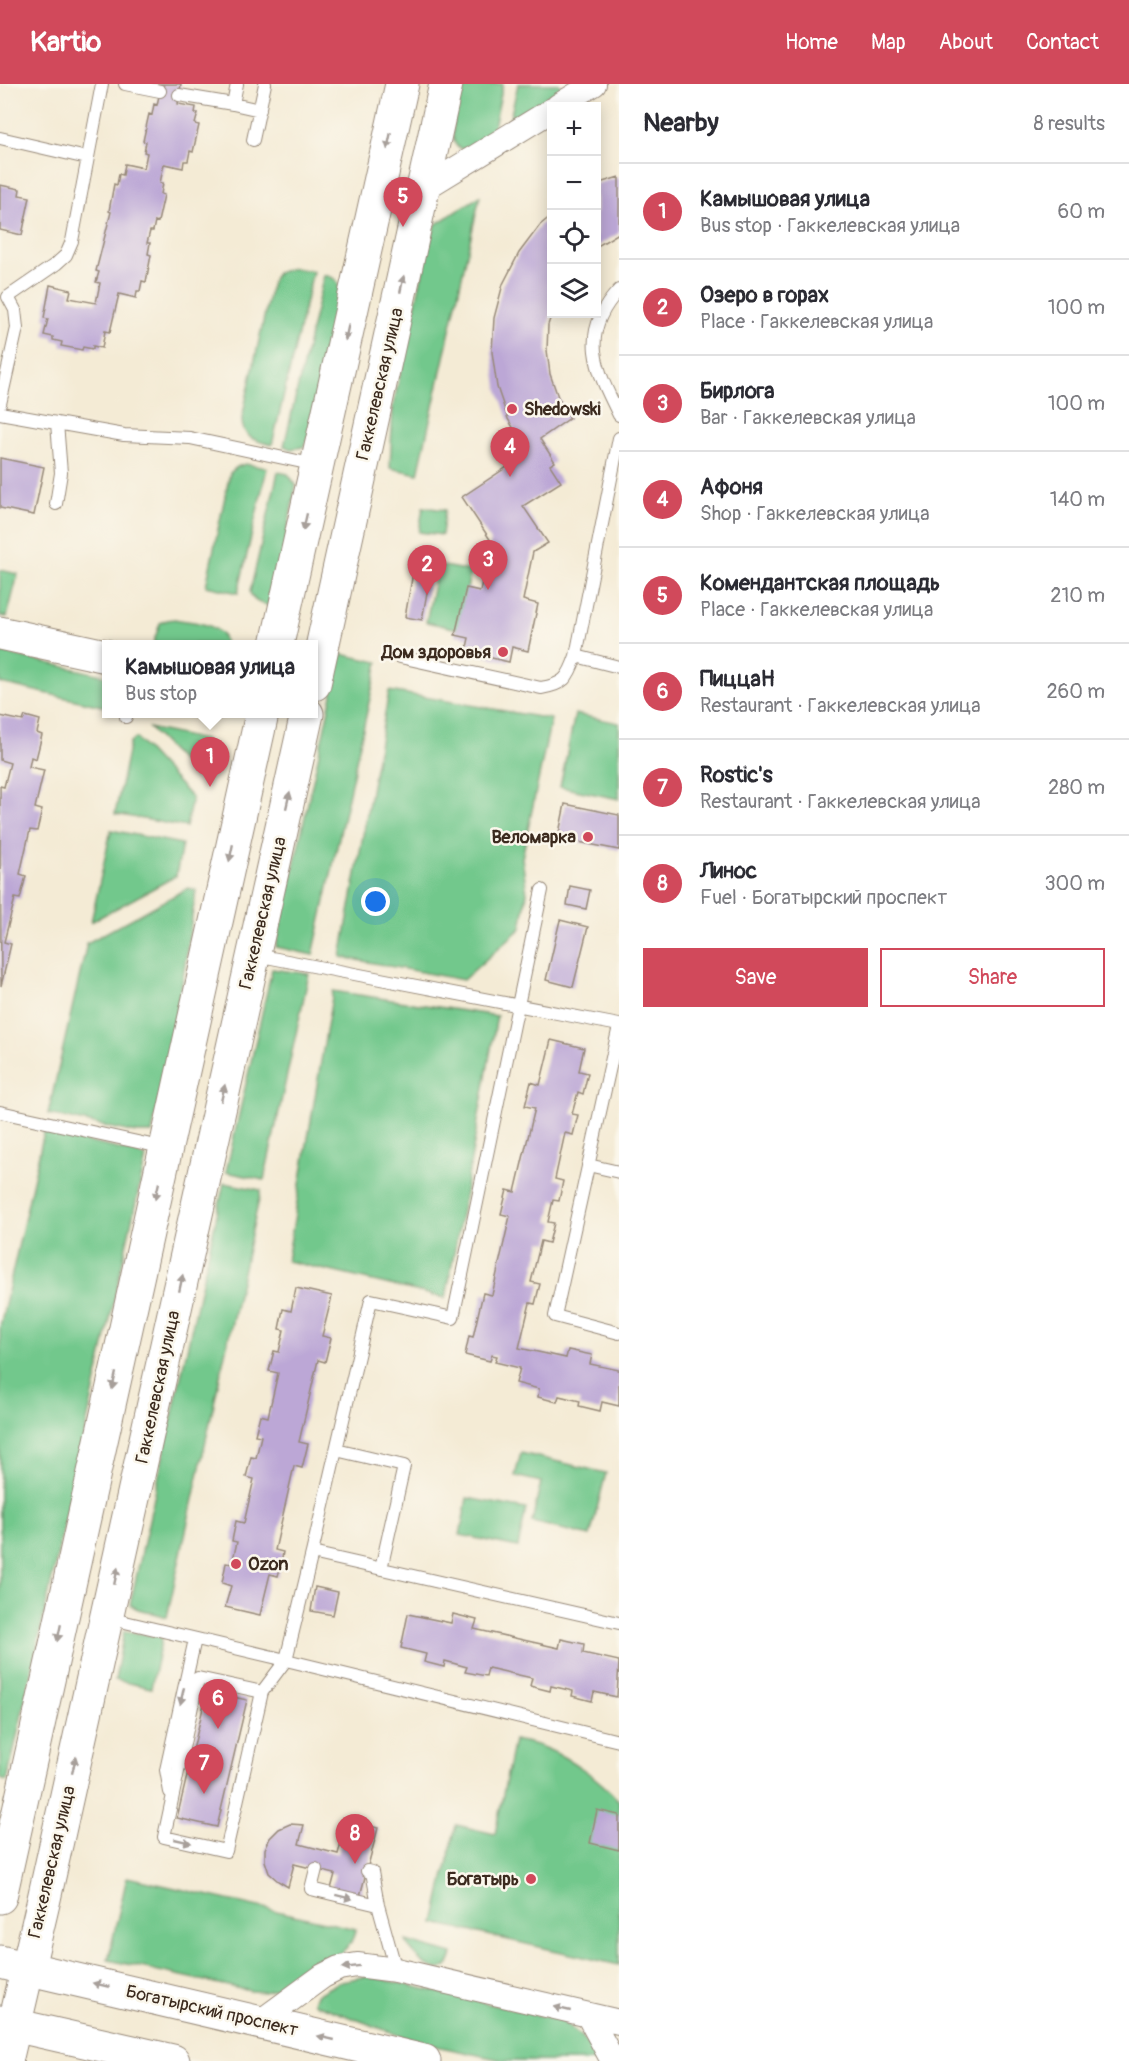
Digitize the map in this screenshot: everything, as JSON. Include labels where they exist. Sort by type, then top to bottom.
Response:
[{"type":"main road","points":[[278,640],[402,84]]},
{"type":"main road","name":"Гаккелевская улица","points":[[318,666],[447,84]]},
{"type":"main road","points":[[0,633],[102,655]]},
{"type":"main road","points":[[0,1897],[261,718]]},
{"type":"main road","name":"Гаккелевская улица","points":[[6,2061],[7,2024],[14,1966],[107,1618],[306,718]]},
{"type":"main road","name":"Богатырский проспект","points":[[14,1966],[424,2061]]},
{"type":"main road","points":[[7,2024],[173,2061]]},
{"type":"street","points":[[565,102],[594,84]]},
{"type":"street","points":[[423,189],[547,113]]},
{"type":"street","points":[[260,2022],[324,1976],[339,1968],[357,1965],[396,1970],[619,2022]]},
{"type":"street","points":[[588,2015],[613,2061]]},
{"type":"lane","points":[[0,404],[17,328],[15,310],[4,297],[56,264],[66,255],[72,241],[102,84]]},
{"type":"lane","points":[[125,84],[160,91]]},
{"type":"lane","points":[[233,104],[237,84]]},
{"type":"lane","points":[[253,140],[266,84]]},
{"type":"lane","points":[[179,94],[260,110]]},
{"type":"lane","points":[[0,138],[87,158]]},
{"type":"lane","points":[[619,290],[606,304],[595,333],[596,365],[619,415]]},
{"type":"lane","points":[[0,413],[124,435],[190,438],[317,465]]},
{"type":"lane","points":[[56,504],[61,473],[57,423]]},
{"type":"lane","points":[[400,657],[541,688],[559,685],[570,673],[576,656],[619,438]]},
{"type":"lane","points":[[576,656],[619,667]]},
{"type":"lane","points":[[262,1692],[198,1678],[164,1837],[226,1851],[262,1692],[286,1660],[371,1300],[453,1318],[542,890]]},
{"type":"lane","points":[[254,955],[619,1025],[555,1316],[619,1333]]},
{"type":"lane","points":[[0,1112],[166,1149]]},
{"type":"lane","points":[[588,1165],[619,1172]]},
{"type":"lane","points":[[336,1450],[404,1466],[381,1569]]},
{"type":"lane","points":[[312,1553],[619,1623]]},
{"type":"lane","points":[[107,1618],[619,1742]]},
{"type":"lane","points":[[172,1799],[166,1770],[195,1639]]},
{"type":"lane","points":[[316,1869],[311,1889],[378,1905]]},
{"type":"lane","points":[[367,1871],[372,1872],[378,1905],[396,1970]]},
{"type":"green space","points":[[462,84],[503,84],[493,132],[469,148],[460,148],[455,143],[453,135],[455,111]]},
{"type":"green space","points":[[518,84],[559,84],[563,89],[509,123]]},
{"type":"green space","points":[[480,196],[418,474],[390,468],[393,406],[428,248],[436,224]]},
{"type":"green space","points":[[293,268],[313,271],[272,445],[251,438],[244,430],[242,418],[272,281],[277,273]]},
{"type":"green space","points":[[324,275],[335,279],[340,289],[307,442],[303,447],[291,449],[284,446]]},
{"type":"green space","points":[[245,464],[267,468],[238,593],[206,586],[230,473]]},
{"type":"green space","points":[[278,472],[288,474],[296,485],[273,606],[256,601],[250,592]]},
{"type":"green space","points":[[423,507],[445,510],[442,535],[419,532]]},
{"type":"green space","points":[[438,565],[471,571],[458,629],[426,622]]},
{"type":"green space","points":[[0,570],[18,574],[7,617],[0,616]]},
{"type":"green space","points":[[175,619],[213,627],[219,631],[224,640],[154,640],[160,623]]},
{"type":"green space","points":[[0,652],[102,675],[102,706],[0,683]]},
{"type":"green space","points":[[341,654],[378,662],[313,955],[276,947]]},
{"type":"green space","points":[[389,691],[551,719],[522,858],[527,893],[521,928],[463,980],[341,957]]},
{"type":"green space","points":[[575,714],[619,723],[619,799],[560,787]]},
{"type":"green space","points":[[149,728],[205,740],[197,777]]},
{"type":"green space","points":[[136,738],[192,798],[186,827],[115,814],[130,742]]},
{"type":"green space","points":[[111,830],[182,844],[176,876],[91,922]]},
{"type":"green space","points":[[188,888],[196,890],[182,983],[152,1133],[136,1133],[48,1114],[87,943]]},
{"type":"green space","points":[[272,969],[309,974],[264,1180],[226,1172]]},
{"type":"green space","points":[[333,991],[497,1016],[446,1298],[287,1261]]},
{"type":"green space","points":[[44,1132],[146,1157],[7,1781],[0,1779],[0,1327]]},
{"type":"green space","points":[[224,1183],[261,1190],[167,1617],[130,1605]]},
{"type":"green space","points":[[521,1453],[606,1473],[590,1536],[532,1522],[541,1482],[515,1476]]},
{"type":"green space","points":[[467,1498],[526,1509],[518,1547],[460,1535]]},
{"type":"green space","points":[[124,1631],[162,1637],[151,1688],[115,1680]]},
{"type":"green space","name":"Богатырь","points":[[514,1740],[539,1746],[563,1757],[593,1777],[619,1801],[619,1965],[434,1923],[456,1825],[495,1834]]},
{"type":"green space","points":[[127,1877],[356,1929],[351,1943],[342,1952],[275,1989],[264,1992],[108,1960]]},
{"type":"green space","points":[[406,1941],[453,1954],[449,1963],[437,1969],[422,1962]]},
{"type":"green space","points":[[363,1977],[377,1978],[559,2020],[587,2043],[600,2061],[506,2061],[417,2042],[313,2002],[316,1995],[341,1981]]},
{"type":"building","points":[[159,84],[181,84],[178,104],[196,107],[195,113],[198,113],[195,124],[199,125],[193,152],[190,151],[188,161],[184,161],[183,168],[164,164],[160,183],[163,183],[161,194],[164,195],[158,222],[155,221],[147,243],[150,243],[148,254],[151,255],[146,282],[142,281],[136,298],[119,294],[110,332],[105,331],[102,348],[83,347],[82,350],[61,346],[62,342],[44,335],[48,319],[44,318],[50,285],[71,290],[69,298],[96,303],[100,283],[96,282],[99,272],[96,271],[111,212],[109,211],[114,184],[117,185],[119,174],[123,175],[125,164],[144,168],[147,153],[144,152],[146,142],[143,141],[149,114],[152,115],[154,104],[157,105],[161,87]]},
{"type":"building","points":[[619,177],[619,233],[601,244],[601,210],[601,182]]},
{"type":"building","points":[[0,185],[20,189],[19,195],[30,197],[22,235],[0,230]]},
{"type":"building","points":[[547,219],[547,318],[550,318],[547,350],[550,374],[558,397],[570,418],[540,439],[555,462],[550,465],[561,482],[523,506],[548,543],[533,552],[523,600],[538,604],[528,651],[512,647],[509,662],[466,652],[469,638],[455,635],[466,588],[480,591],[491,541],[462,497],[528,453],[508,419],[497,387],[492,352],[494,318],[503,284],[519,253]]},
{"type":"building","points":[[0,458],[44,467],[34,515],[0,508]]},
{"type":"building","points":[[414,567],[431,571],[422,620],[405,617]]},
{"type":"building","points":[[0,716],[23,721],[25,716],[40,720],[37,733],[42,735],[36,759],[31,757],[29,767],[44,770],[35,808],[42,810],[37,831],[30,830],[20,874],[26,876],[20,899],[15,898],[4,942],[11,944],[1,986],[0,786],[4,787],[10,763],[0,760]]},
{"type":"building","points":[[565,804],[619,815],[619,850],[558,838]]},
{"type":"building","points":[[570,886],[590,890],[586,909],[567,905]]},
{"type":"building","points":[[560,920],[588,927],[573,987],[546,980]]},
{"type":"building","points":[[551,1040],[584,1048],[579,1071],[588,1073],[583,1094],[578,1092],[572,1114],[578,1115],[573,1135],[565,1133],[555,1179],[563,1181],[559,1201],[553,1200],[548,1222],[554,1223],[549,1243],[541,1241],[531,1282],[540,1284],[535,1304],[530,1303],[519,1348],[566,1358],[568,1350],[592,1355],[590,1364],[619,1370],[619,1406],[602,1402],[600,1411],[579,1406],[580,1401],[559,1396],[557,1402],[538,1397],[539,1389],[516,1383],[520,1368],[495,1362],[497,1356],[492,1355],[490,1361],[465,1355],[469,1336],[473,1337],[483,1293],[492,1295],[510,1216],[501,1214],[507,1190],[515,1192],[535,1108],[525,1106],[531,1082],[540,1085]]},
{"type":"building","points":[[296,1288],[332,1296],[322,1336],[331,1338],[325,1362],[318,1360],[299,1442],[308,1444],[302,1468],[294,1466],[275,1550],[283,1552],[278,1576],[270,1574],[260,1615],[225,1607],[231,1586],[222,1583],[226,1563],[232,1564],[237,1542],[232,1541],[236,1521],[244,1523],[254,1479],[246,1477],[251,1457],[256,1458],[261,1436],[255,1435],[260,1415],[268,1417],[278,1373],[269,1371],[274,1351],[279,1352],[284,1330],[279,1329],[283,1309],[291,1311]]},
{"type":"building","points":[[315,1587],[338,1592],[333,1615],[311,1611]]},
{"type":"building","points":[[408,1614],[451,1623],[453,1614],[477,1620],[474,1629],[559,1648],[561,1639],[584,1644],[583,1653],[619,1661],[617,1697],[594,1692],[592,1701],[572,1696],[573,1691],[551,1686],[550,1691],[530,1686],[532,1678],[488,1668],[486,1676],[465,1672],[467,1667],[445,1661],[444,1667],[424,1662],[426,1654],[401,1648]]},
{"type":"building","points":[[207,1691],[247,1700],[217,1827],[177,1818]]},
{"type":"building","points":[[597,1810],[619,1815],[619,1850],[590,1843]]},
{"type":"building","points":[[347,1820],[378,1828],[360,1896],[331,1889],[335,1874],[294,1864],[288,1887],[269,1873],[265,1861],[265,1849],[270,1838],[279,1829],[290,1824],[304,1825],[299,1844],[338,1854]]},
{"type":"place","name":"Комендантская площадь","points":[[403,227]]},
{"type":"place","name":"Shedowski","points":[[512,409]]},
{"type":"place","name":"Афоня","points":[[510,477]]},
{"type":"place","name":"Бирлога","points":[[488,590]]},
{"type":"place","name":"Озеро в горах","points":[[427,595]]},
{"type":"place","name":"Дом здоровья","points":[[503,652]]},
{"type":"place","name":"Камышовая улица","points":[[210,787]]},
{"type":"place","name":"Веломарка","points":[[588,837]]},
{"type":"place","name":"Ozon","points":[[236,1564]]},
{"type":"place","name":"ПиццаН","points":[[218,1729]]},
{"type":"place","name":"Rostic's","points":[[204,1794]]},
{"type":"place","name":"Линос","points":[[355,1864]]},
{"type":"place","name":"Богатырь","points":[[531,1879]]}]
